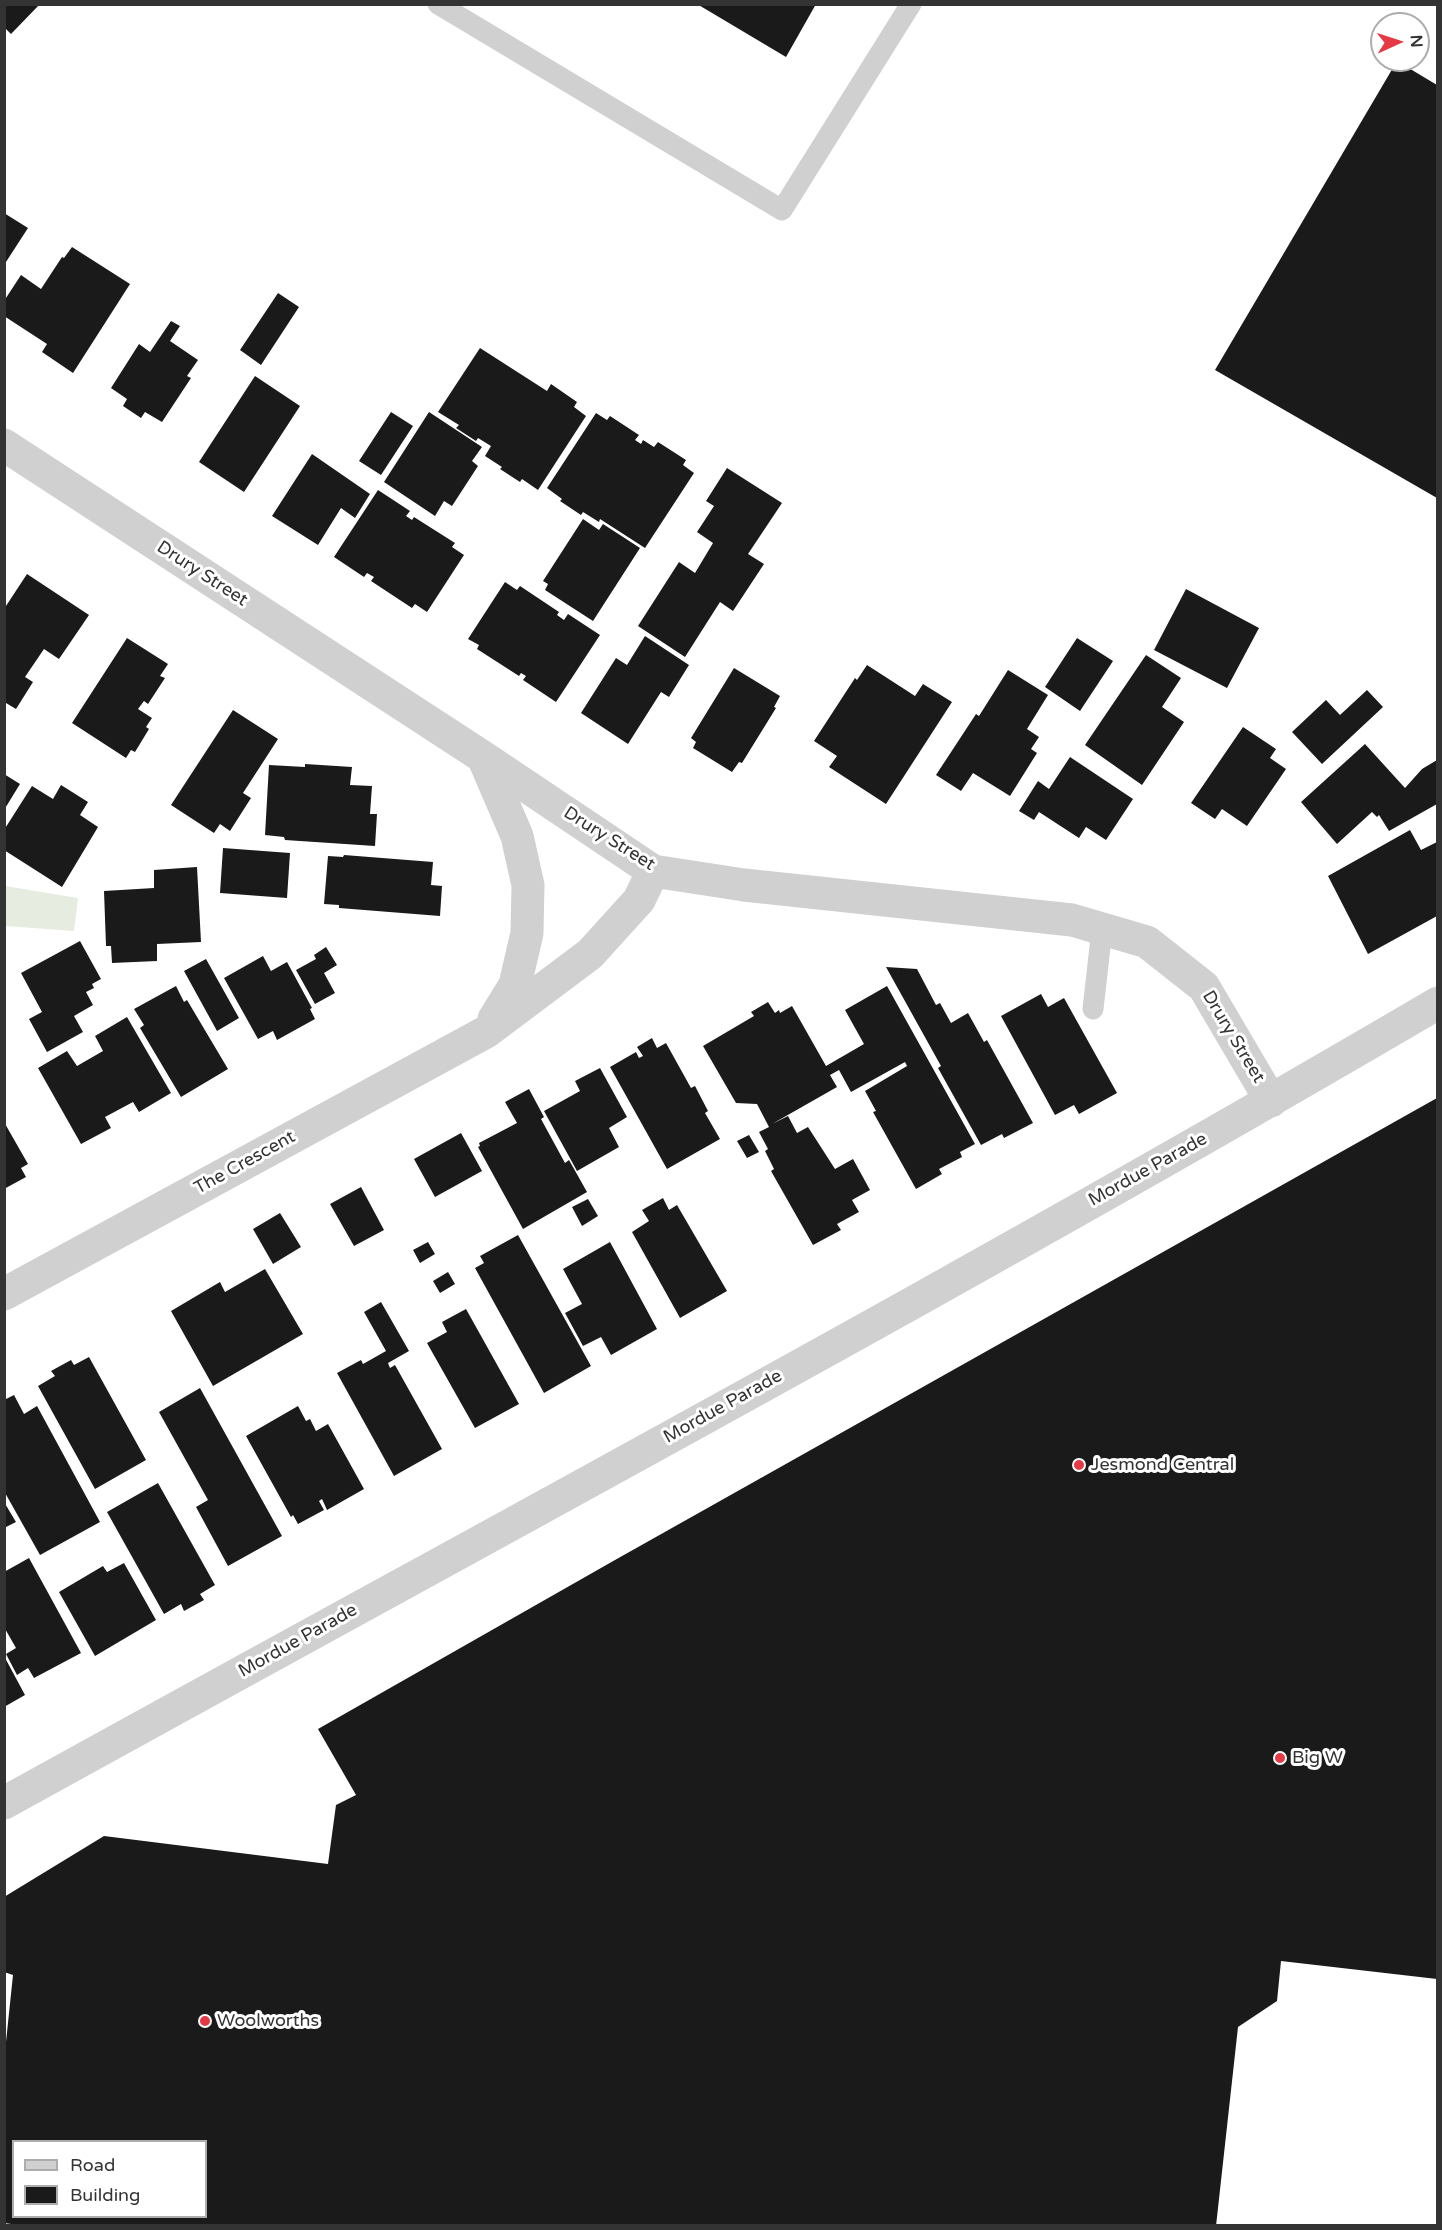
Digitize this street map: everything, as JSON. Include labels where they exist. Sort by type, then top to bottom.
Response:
[{"type":"street","name":"Drury Street","points":[[4,445],[483,757],[653,871],[744,885],[1072,920],[1147,942],[1204,987],[1271,1101]]},
{"type":"street","name":"The Crescent","points":[[483,757],[517,836],[528,885],[527,933],[515,985],[486,1032]]},
{"type":"street","name":"The Crescent","points":[[4,1294],[486,1032],[590,954],[639,900],[653,871]]},
{"type":"street","name":"Mordue Parade","points":[[4,1803],[820,1354],[1271,1101],[1437,1003]]},
{"type":"lane","points":[[438,4],[782,210],[911,4]]},
{"type":"lane","points":[[1093,1009],[1102,929]]},
{"type":"shaded area","points":[[5,886],[78,898],[74,931],[5,926]]},
{"type":"building","points":[[4,4],[40,4],[11,34],[4,27]]},
{"type":"building","points":[[697,4],[816,4],[786,57]]},
{"type":"building","points":[[1391,72],[1415,72],[1437,85],[1437,498],[1215,370]]},
{"type":"building","points":[[4,213],[28,228],[4,265]]},
{"type":"building","points":[[72,247],[130,284],[73,373],[42,352],[47,344],[4,316],[4,301],[21,275],[41,289],[62,257],[64,258]]},
{"type":"building","points":[[278,293],[299,307],[261,365],[240,350]]},
{"type":"building","points":[[171,321],[180,326],[170,341],[198,360],[187,376],[191,378],[162,422],[145,412],[141,418],[123,406],[127,399],[111,388],[139,344],[150,352]]},
{"type":"building","points":[[480,348],[547,391],[551,384],[577,402],[574,407],[586,416],[538,490],[522,479],[520,482],[500,469],[502,467],[485,456],[491,446],[478,438],[476,441],[456,428],[459,425],[438,412]]},
{"type":"building","points":[[255,376],[300,406],[244,492],[199,462]]},
{"type":"building","points":[[391,412],[413,426],[381,475],[359,461]]},
{"type":"building","points":[[429,412],[482,447],[472,461],[478,466],[452,506],[444,501],[435,516],[384,482]]},
{"type":"building","points":[[596,413],[607,420],[610,416],[639,435],[635,440],[641,444],[643,440],[654,447],[658,442],[686,460],[683,465],[694,473],[645,548],[600,519],[599,522],[583,512],[581,515],[560,501],[562,499],[547,488]]},
{"type":"building","points":[[312,454],[370,494],[355,518],[341,508],[318,545],[272,516]]},
{"type":"building","points":[[727,468],[782,503],[748,554],[764,564],[733,611],[720,602],[685,657],[638,626],[679,562],[695,573],[713,543],[697,532],[714,506],[706,501]]},
{"type":"building","points":[[378,490],[410,511],[406,516],[412,520],[414,517],[455,543],[452,547],[464,555],[427,612],[415,604],[412,608],[371,581],[374,577],[367,573],[364,577],[334,557]]},
{"type":"building","points":[[583,519],[599,530],[603,524],[640,548],[593,621],[545,590],[548,584],[543,581]]},
{"type":"building","points":[[27,574],[89,615],[59,659],[44,649],[25,677],[33,682],[16,709],[6,703],[4,706],[4,609]]},
{"type":"building","points":[[505,582],[517,590],[520,586],[559,612],[557,615],[564,620],[568,614],[600,635],[556,702],[523,680],[526,676],[521,673],[519,676],[477,649],[479,645],[468,639]]},
{"type":"building","points":[[1186,589],[1259,628],[1227,688],[1154,650]]},
{"type":"building","points":[[645,636],[689,665],[669,697],[661,692],[628,744],[581,713],[616,658],[627,665]]},
{"type":"building","points":[[127,638],[168,664],[160,676],[165,678],[148,704],[144,701],[138,709],[152,718],[146,727],[149,729],[135,752],[131,750],[126,758],[72,723]]},
{"type":"building","points":[[1077,638],[1113,661],[1080,711],[1045,687]]},
{"type":"building","points":[[1146,655],[1181,678],[1162,707],[1184,722],[1142,785],[1085,745]]},
{"type":"building","points":[[867,665],[915,696],[923,684],[952,702],[886,804],[829,767],[837,756],[814,741],[855,678],[857,680]]},
{"type":"building","points":[[734,668],[780,696],[774,707],[776,708],[742,763],[739,762],[732,772],[693,748],[696,742],[691,738]]},
{"type":"building","points":[[1008,670],[1048,695],[1027,729],[1039,737],[1031,749],[1037,753],[1010,796],[973,773],[961,791],[936,775],[976,714],[979,716]]},
{"type":"building","points":[[1367,690],[1383,707],[1322,764],[1292,732],[1326,700],[1340,715]]},
{"type":"building","points":[[233,710],[278,739],[243,793],[251,798],[230,831],[220,824],[214,833],[171,805]]},
{"type":"building","points":[[1243,727],[1276,749],[1270,758],[1286,769],[1247,826],[1222,809],[1215,819],[1191,803]]},
{"type":"building","points":[[1365,744],[1405,788],[1422,769],[1437,760],[1437,804],[1389,831],[1379,815],[1377,817],[1372,812],[1337,844],[1301,802]]},
{"type":"building","points":[[1070,757],[1133,799],[1106,840],[1086,827],[1079,838],[1039,812],[1034,820],[1019,811],[1038,781],[1049,789]]},
{"type":"building","points":[[305,764],[352,767],[350,785],[372,786],[370,814],[377,814],[375,846],[285,840],[284,837],[265,835],[269,765],[305,767]]},
{"type":"building","points":[[4,774],[20,784],[4,810]]},
{"type":"building","points":[[61,785],[88,802],[80,815],[98,827],[62,887],[4,850],[4,830],[32,786],[53,799]]},
{"type":"building","points":[[1410,830],[1421,850],[1437,842],[1437,916],[1368,954],[1328,876]]},
{"type":"building","points":[[223,848],[290,853],[287,898],[220,893]]},
{"type":"building","points":[[344,855],[433,862],[431,885],[442,886],[440,916],[339,908],[339,905],[324,904],[328,856],[343,857]]},
{"type":"building","points":[[197,867],[201,942],[157,944],[157,961],[112,963],[111,946],[106,946],[104,891],[154,888],[154,870]]},
{"type":"building","points":[[80,941],[101,979],[92,984],[94,988],[86,992],[93,1005],[74,1016],[83,1032],[47,1052],[29,1019],[42,1012],[21,973]]},
{"type":"building","points":[[326,947],[337,965],[324,973],[335,993],[315,1004],[296,970],[316,959],[314,955]]},
{"type":"building","points":[[263,956],[271,971],[287,962],[312,1008],[310,1009],[315,1019],[277,1040],[273,1031],[258,1039],[224,978]]},
{"type":"building","points":[[206,959],[239,1018],[217,1031],[184,971]]},
{"type":"building","points":[[886,967],[917,969],[936,1005],[940,1003],[951,1023],[968,1013],[984,1042],[987,1040],[1033,1123],[1004,1138],[1002,1134],[981,1145],[938,1068],[941,1066]]},
{"type":"building","points":[[176,986],[184,1002],[187,1000],[228,1069],[181,1097],[140,1028],[144,1025],[134,1009]]},
{"type":"building","points":[[887,986],[975,1144],[960,1152],[962,1157],[939,1169],[942,1174],[916,1189],[873,1112],[876,1111],[865,1091],[907,1066],[905,1062],[851,1092],[839,1070],[830,1075],[837,1087],[772,1124],[788,1116],[797,1133],[808,1127],[835,1169],[853,1159],[870,1190],[852,1200],[859,1212],[837,1224],[841,1230],[813,1245],[771,1171],[774,1169],[765,1151],[768,1149],[759,1132],[769,1127],[757,1104],[736,1103],[703,1046],[754,1016],[751,1012],[768,1002],[775,1013],[779,1010],[780,1013],[792,1006],[826,1066],[864,1044],[845,1010]]},
{"type":"building","points":[[1041,994],[1048,1007],[1064,998],[1117,1093],[1079,1114],[1074,1105],[1055,1115],[1001,1016]]},
{"type":"building","points":[[127,1017],[171,1093],[139,1112],[133,1102],[105,1117],[111,1128],[81,1144],[38,1068],[67,1051],[77,1066],[103,1051],[95,1036]]},
{"type":"building","points":[[652,1038],[657,1048],[666,1043],[691,1088],[695,1086],[708,1111],[705,1113],[720,1139],[667,1169],[610,1067],[636,1052],[639,1058],[643,1056],[637,1047]]},
{"type":"building","points":[[600,1068],[627,1117],[609,1128],[619,1147],[577,1171],[544,1111],[580,1091],[575,1081]]},
{"type":"building","points":[[529,1089],[544,1117],[541,1119],[565,1163],[569,1160],[587,1192],[523,1229],[478,1147],[479,1143],[517,1123],[505,1102]]},
{"type":"building","name":"Jesmond Central","points":[[1437,1098],[1437,1979],[1281,1961],[1277,2001],[1238,2027],[1216,2226],[26,2226],[4,2223],[4,2061],[13,1975],[4,1972],[4,1897],[104,1836],[328,1864],[336,1805],[356,1795],[318,1729]]},
{"type":"building","points":[[4,1122],[28,1164],[21,1168],[26,1177],[4,1189]]},
{"type":"building","points":[[461,1133],[482,1171],[435,1197],[414,1159]]},
{"type":"building","points":[[749,1135],[759,1152],[747,1158],[737,1141]]},
{"type":"building","points":[[361,1187],[384,1230],[354,1246],[330,1204]]},
{"type":"building","points":[[663,1198],[669,1210],[677,1205],[727,1291],[680,1318],[632,1232],[649,1221],[642,1210]]},
{"type":"building","points":[[588,1199],[598,1216],[582,1226],[572,1207]]},
{"type":"building","points":[[280,1213],[301,1247],[273,1264],[253,1229]]},
{"type":"building","points":[[518,1235],[591,1366],[544,1393],[475,1268],[484,1263],[480,1256]]},
{"type":"building","points":[[428,1242],[435,1254],[420,1263],[413,1250]]},
{"type":"building","points":[[610,1242],[657,1329],[611,1355],[601,1337],[583,1346],[565,1313],[582,1304],[563,1269]]},
{"type":"building","points":[[265,1269],[303,1334],[213,1386],[171,1311],[220,1282],[225,1292]]},
{"type":"building","points":[[448,1272],[455,1284],[440,1293],[433,1281]]},
{"type":"building","points":[[381,1302],[409,1351],[388,1363],[390,1368],[395,1365],[442,1449],[394,1476],[337,1373],[361,1360],[363,1364],[386,1351],[364,1312]]},
{"type":"building","points":[[466,1309],[519,1404],[475,1428],[427,1343],[447,1332],[442,1322]]},
{"type":"building","points":[[89,1357],[146,1460],[95,1489],[38,1386],[55,1376],[51,1371],[71,1360],[74,1365]]},
{"type":"building","points":[[200,1388],[282,1536],[228,1566],[196,1507],[208,1500],[159,1412]]},
{"type":"building","points":[[14,1395],[24,1414],[37,1406],[100,1522],[40,1555],[4,1491],[4,1400]]},
{"type":"building","points":[[298,1406],[306,1421],[310,1419],[316,1431],[328,1424],[364,1489],[327,1510],[322,1499],[319,1501],[324,1510],[298,1524],[293,1515],[291,1517],[246,1436]]},
{"type":"building","points":[[158,1483],[215,1585],[200,1594],[204,1600],[184,1611],[181,1604],[164,1614],[107,1512]]},
{"type":"building","points":[[4,1502],[16,1522],[4,1528]]},
{"type":"building","points":[[29,1558],[81,1653],[34,1678],[28,1668],[17,1675],[6,1654],[16,1648],[4,1627],[4,1572]]},
{"type":"building","points":[[124,1563],[156,1620],[95,1656],[59,1592],[103,1566],[107,1572]]},
{"type":"building","points":[[4,1656],[25,1695],[4,1707]]},
{"type":"place","name":"Jesmond Central","points":[[1079,1465]]},
{"type":"place","name":"Big W","points":[[1280,1758]]},
{"type":"place","name":"Woolworths","points":[[205,2021]]}]
